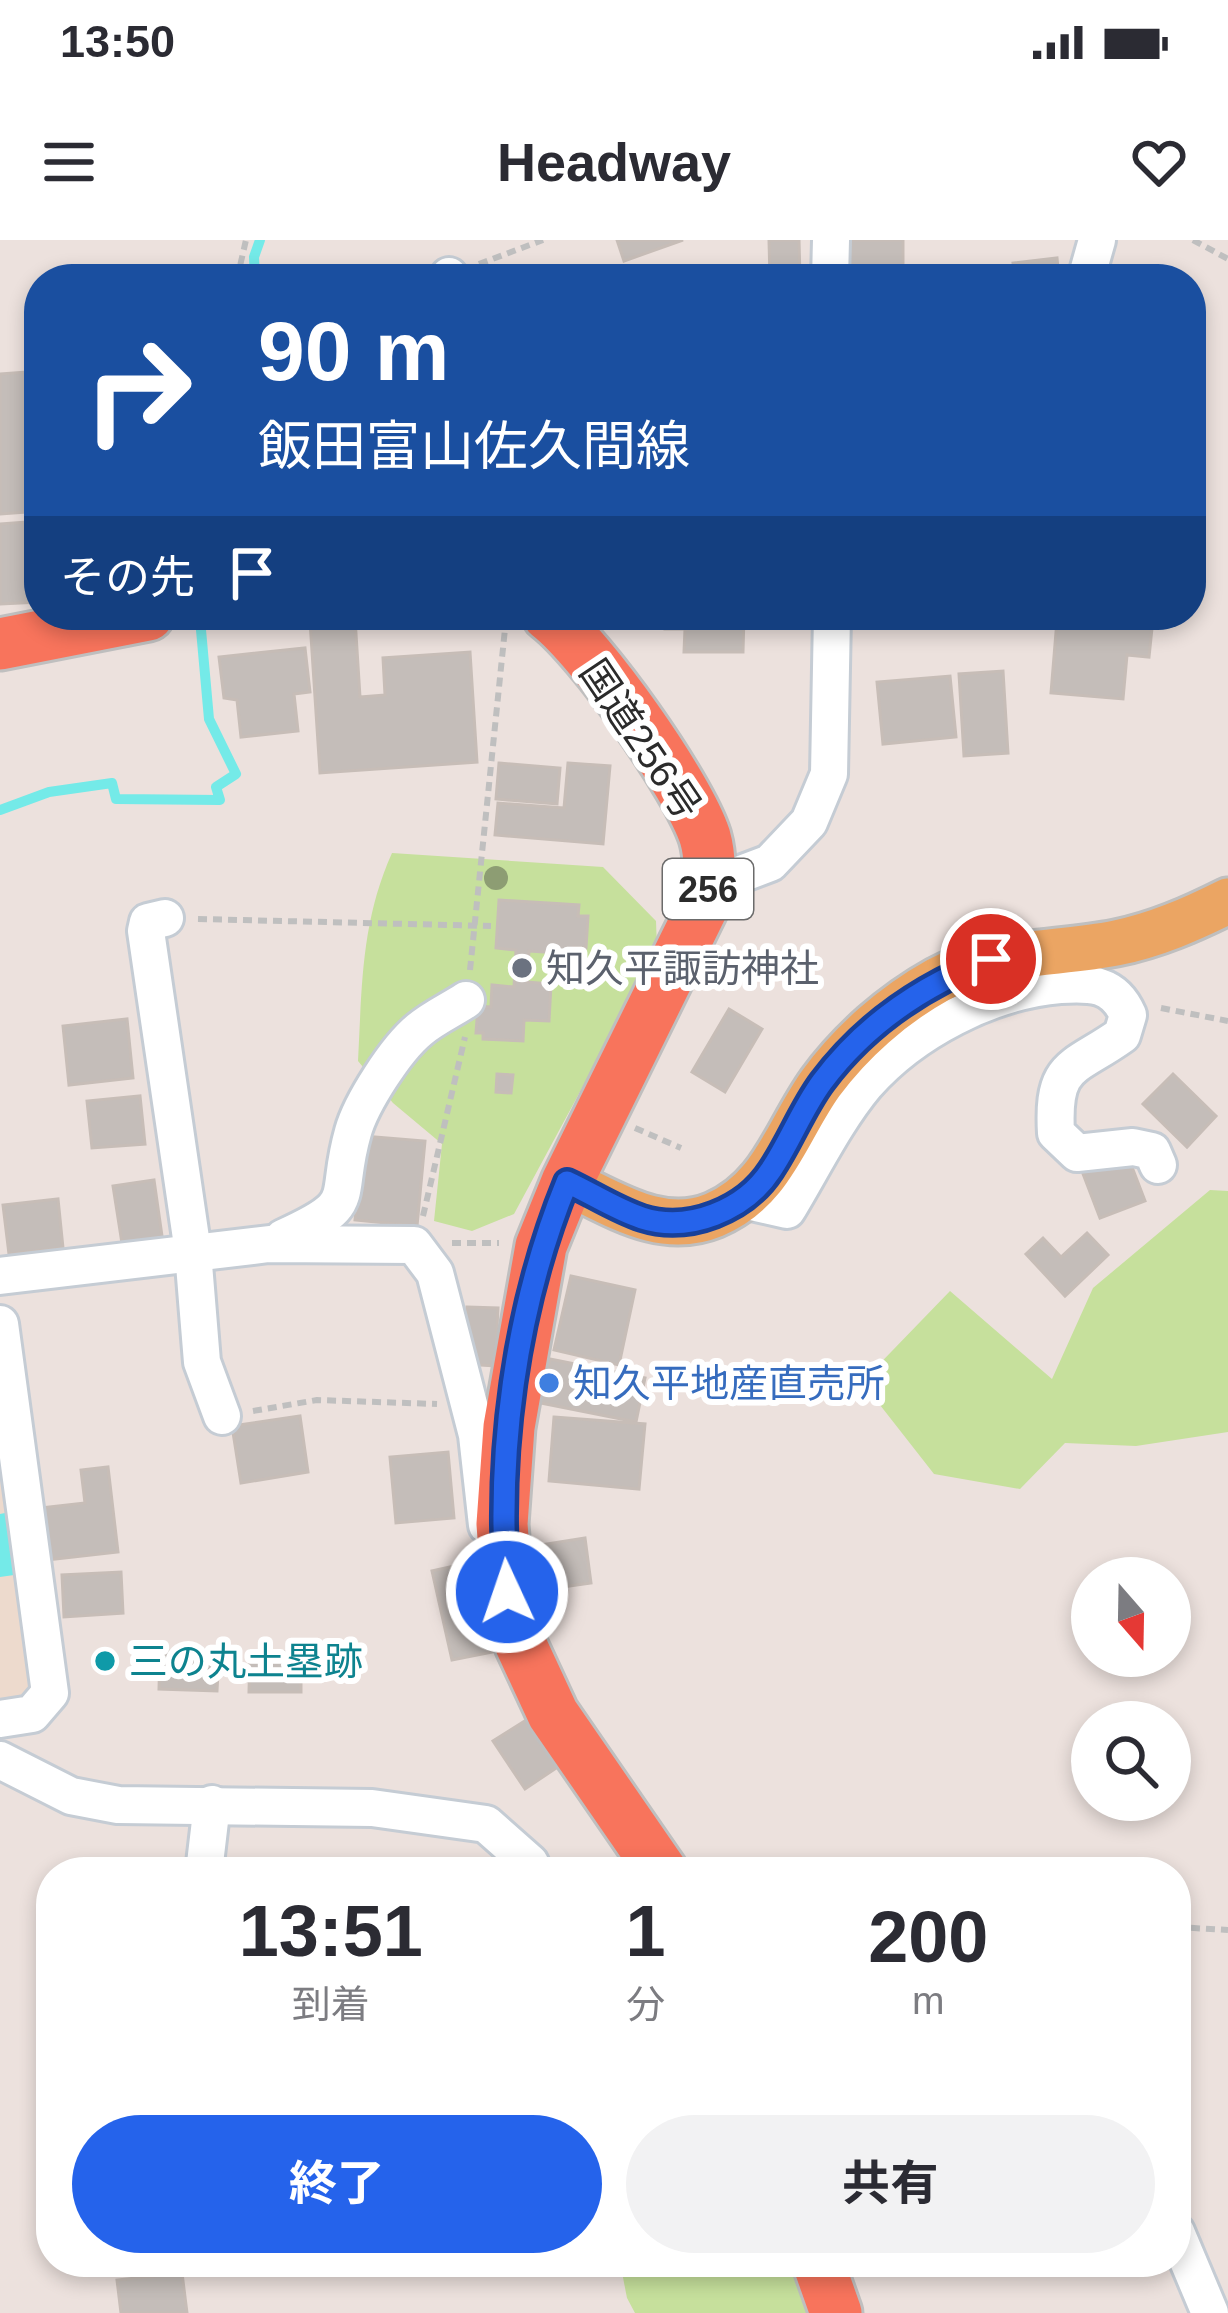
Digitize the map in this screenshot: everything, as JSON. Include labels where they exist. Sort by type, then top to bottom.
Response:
[{"type":"highway","points":[[0,644],[71,630]]},
{"type":"highway","name":"国道256号","points":[[563,630],[587,655],[681,787],[706,840],[709,886]]},
{"type":"highway","name":"256","points":[[652,1857],[554,1714],[529,1663],[507,1592],[503,1534],[509,1427],[535,1270],[567,1182],[709,886]]},
{"type":"highway","points":[[823,2277],[836,2313]]},
{"type":"main road","points":[[567,1182],[642,1218],[677,1223],[709,1217],[743,1200],[769,1174],[822,1082],[856,1041],[940,979],[991,959],[1114,944],[1154,933],[1228,901]]},
{"type":"street","points":[[709,886],[770,863],[809,822],[829,775],[832,630]]},
{"type":"street","points":[[165,918],[148,922],[146,931],[193,1252],[202,1362],[222,1416]]},
{"type":"street","points":[[743,1200],[787,1210],[867,1083],[923,1035],[1026,988],[1093,982],[1121,1000],[1128,1015],[1122,1034],[1078,1059],[1060,1080],[1054,1098],[1056,1132],[1077,1153],[1133,1147],[1152,1151],[1158,1165]]},
{"type":"street","points":[[269,1244],[327,1218],[344,1196],[354,1130],[376,1086],[417,1031],[466,1000]]},
{"type":"street","points":[[0,1276],[269,1244],[414,1245],[435,1273],[477,1436],[485,1525],[503,1534]]},
{"type":"street","points":[[0,1324],[50,1693],[32,1714],[0,1719]]},
{"type":"street","points":[[0,1760],[71,1796],[118,1805],[372,1808],[486,1824],[523,1857]]},
{"type":"street","points":[[206,1857],[212,1804]]},
{"type":"street","points":[[1191,2268],[1210,2313]]},
{"type":"path","points":[[483,264],[543,240]]},
{"type":"path","points":[[1193,240],[1228,259]]},
{"type":"path","points":[[476,926],[505,630]]},
{"type":"path","points":[[165,918],[491,926]]},
{"type":"path","points":[[1121,1000],[1228,1021]]},
{"type":"path","points":[[414,1245],[450,1102]]},
{"type":"path","points":[[646,1133],[681,1148]]},
{"type":"path","points":[[473,1242],[488,1242]]},
{"type":"path","points":[[222,1416],[317,1400],[447,1404],[461,1386]]},
{"type":"path","points":[[1191,1928],[1228,1930]]},
{"type":"shaded area","points":[[0,1403],[39,1692],[0,1707]]},
{"type":"green space","points":[[392,853],[603,867],[656,921],[657,949],[514,1214],[472,1231],[434,1221],[442,1144],[393,1103],[358,1061],[369,929]]},
{"type":"green space","points":[[1210,1190],[1228,1191],[1228,1432],[1136,1446],[1065,1443],[1020,1489],[934,1474],[862,1382],[950,1291],[1052,1379],[1093,1288]]},
{"type":"green space","points":[[623,2277],[804,2277],[816,2313],[635,2313]]},
{"type":"water","points":[[5,1513],[14,1575],[0,1577],[0,1514]]},
{"type":"building","points":[[617,240],[683,240],[624,261]]},
{"type":"building","points":[[769,240],[799,240],[800,264],[770,264]]},
{"type":"building","points":[[845,240],[903,240],[903,264],[845,264]]},
{"type":"building","points":[[1057,258],[1058,264],[1013,264]]},
{"type":"building","points":[[24,372],[24,512],[0,514],[0,374]]},
{"type":"building","points":[[24,522],[24,603],[0,604],[0,524]]},
{"type":"building","points":[[311,630],[356,630],[360,697],[385,695],[383,658],[470,652],[477,762],[320,773]]},
{"type":"building","points":[[685,630],[744,630],[743,652],[684,652]]},
{"type":"building","points":[[1056,630],[1152,630],[1149,657],[1127,655],[1123,699],[1051,693]]},
{"type":"building","points":[[305,648],[310,692],[294,694],[298,731],[241,737],[237,700],[224,698],[219,657]]},
{"type":"building","points":[[1003,671],[1008,753],[964,756],[959,674]]},
{"type":"building","points":[[950,676],[956,737],[883,744],[877,682]]},
{"type":"building","points":[[499,763],[560,768],[557,804],[496,799]]},
{"type":"building","points":[[568,763],[610,766],[603,844],[495,835],[498,803],[564,808]]},
{"type":"building","name":"知久平諏訪神社","points":[[499,900],[579,905],[578,916],[588,916],[586,948],[574,947],[574,954],[529,951],[527,982],[551,984],[549,1021],[524,1020],[523,1041],[483,1039],[483,1033],[476,1033],[478,1006],[491,1007],[492,985],[514,987],[516,950],[496,948]]},
{"type":"building","points":[[729,1009],[762,1029],[725,1092],[692,1072]]},
{"type":"building","points":[[127,1019],[133,1078],[69,1085],[63,1026]]},
{"type":"building","points":[[497,1074],[513,1075],[511,1093],[496,1092]]},
{"type":"building","points":[[1173,1074],[1216,1116],[1187,1147],[1143,1104]]},
{"type":"building","points":[[140,1096],[145,1144],[92,1148],[87,1101]]},
{"type":"building","points":[[363,1136],[425,1141],[417,1226],[355,1220]]},
{"type":"building","points":[[1127,1154],[1145,1201],[1100,1218],[1082,1171]]},
{"type":"building","points":[[154,1180],[164,1250],[124,1256],[113,1186]]},
{"type":"building","points":[[58,1199],[63,1248],[9,1254],[3,1205]]},
{"type":"building","points":[[1087,1233],[1108,1255],[1065,1296],[1026,1254],[1043,1238],[1061,1257]]},
{"type":"building","points":[[571,1276],[635,1290],[619,1365],[554,1350]]},
{"type":"building","points":[[467,1307],[498,1308],[495,1366],[465,1364]]},
{"type":"building","points":[[550,1359],[645,1378],[636,1422],[541,1403]]},
{"type":"building","points":[[300,1416],[308,1472],[241,1483],[232,1426]]},
{"type":"building","points":[[554,1417],[645,1424],[639,1489],[549,1481]]},
{"type":"building","points":[[448,1452],[454,1518],[396,1523],[390,1457]]},
{"type":"building","points":[[108,1467],[118,1552],[46,1560],[40,1508],[85,1503],[81,1470]]},
{"type":"building","points":[[585,1538],[591,1583],[534,1591],[528,1547]]},
{"type":"building","points":[[477,1561],[497,1651],[452,1660],[432,1571]]},
{"type":"building","points":[[121,1572],[123,1613],[64,1617],[62,1575]]},
{"type":"building","points":[[160,1651],[219,1653],[217,1691],[159,1689]]},
{"type":"building","points":[[250,1651],[301,1652],[301,1692],[249,1692]]},
{"type":"building","points":[[531,1717],[562,1764],[525,1789],[493,1741]]},
{"type":"building","points":[[182,2277],[187,2313],[121,2313],[117,2280]]},
{"type":"waterway","points":[[254,264],[260,240]]},
{"type":"waterway","points":[[0,810],[49,792],[112,783],[116,799],[220,800],[216,787],[236,774],[209,719],[201,630]]},
{"type":"place","name":"知久平諏訪神社","points":[[522,968]]},
{"type":"place","name":"知久平地産直売所","points":[[549,1383]]},
{"type":"place","name":"三の丸土塁跡","points":[[105,1661]]},
{"type":"route","points":[[507,1592],[502,1524],[509,1427],[535,1270],[567,1182],[642,1218],[677,1223],[709,1217],[743,1200],[769,1174],[822,1082],[856,1041],[940,979],[991,959]]}]
